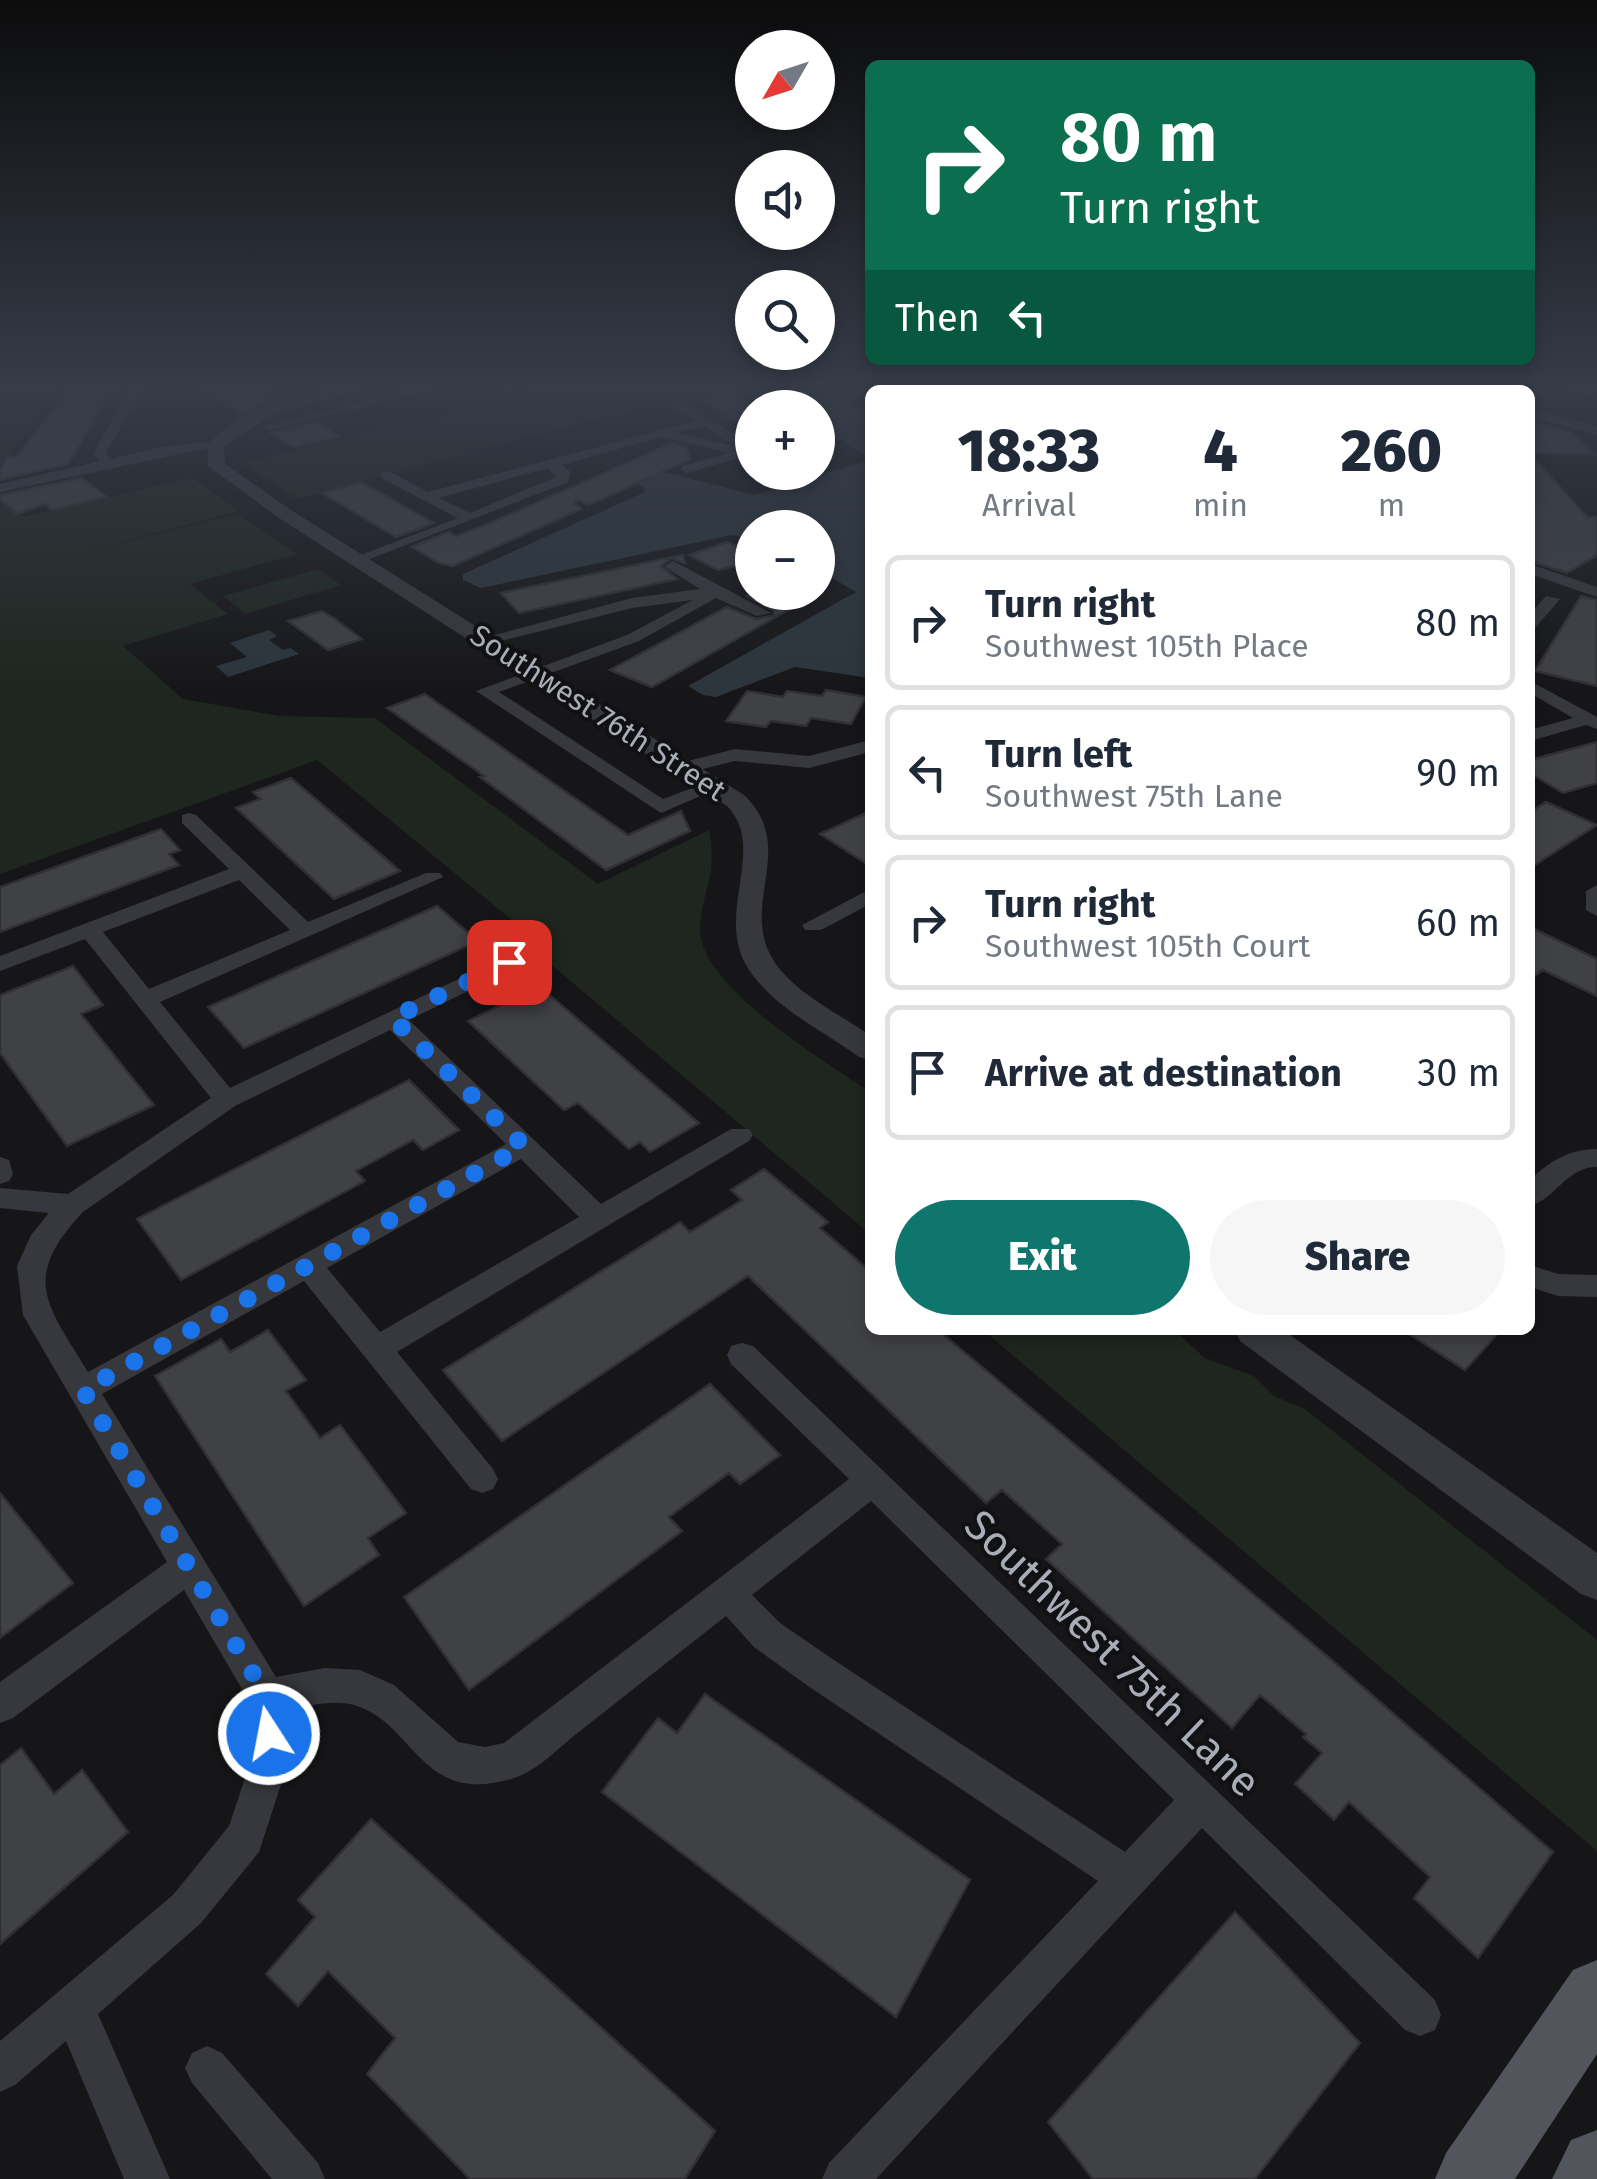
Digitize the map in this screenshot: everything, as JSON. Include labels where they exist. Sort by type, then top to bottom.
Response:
[{"type":"main road","points":[[1472,2179],[1597,1994]]},
{"type":"main road","points":[[1589,2179],[1597,2166]]},
{"type":"street","name":"Southwest 76th Street","points":[[248,490],[688,767],[747,812],[758,837],[746,914],[760,964],[865,1046]]},
{"type":"street","points":[[413,490],[470,518]]},
{"type":"street","points":[[426,497],[453,490]]},
{"type":"street","points":[[356,560],[537,490]]},
{"type":"street","points":[[673,566],[715,592],[763,613]]},
{"type":"street","points":[[1535,572],[1597,592]]},
{"type":"street","points":[[485,640],[632,603],[715,592]]},
{"type":"street","points":[[715,592],[689,611],[621,644],[485,690],[662,807],[716,786]]},
{"type":"street","points":[[1535,619],[1552,600]]},
{"type":"street","points":[[1535,689],[1592,721]]},
{"type":"street","points":[[1535,735],[1592,721]]},
{"type":"street","points":[[688,767],[735,754],[810,762],[865,747]]},
{"type":"street","points":[[189,820],[304,932]]},
{"type":"street","points":[[0,964],[243,871]]},
{"type":"street","points":[[145,1000],[433,877]]},
{"type":"street","points":[[1597,892],[1597,910]]},
{"type":"street","points":[[812,925],[865,898]]},
{"type":"street","points":[[89,930],[226,1100]]},
{"type":"street","points":[[0,2070],[187,1909],[245,1838],[267,1769],[267,1697],[38,1315],[29,1284],[38,1242],[72,1205],[226,1100],[509,962]]},
{"type":"street","points":[[392,1018],[598,1218]]},
{"type":"street","points":[[377,1349],[740,1135]]},
{"type":"street","points":[[83,1390],[524,1146]]},
{"type":"street","points":[[1535,1191],[1564,1164],[1583,1157],[1597,1158]]},
{"type":"street","points":[[0,1198],[72,1205]]},
{"type":"street","points":[[308,1265],[482,1480]]},
{"type":"street","points":[[1535,1278],[1558,1285],[1597,1286]]},
{"type":"street","points":[[1261,1335],[1597,1579]]},
{"type":"street","name":"Southwest 75th Lane","points":[[742,1355],[1420,2016]]},
{"type":"street","points":[[267,1697],[318,1687],[362,1688],[398,1714],[439,1754],[472,1767],[495,1766],[532,1748],[872,1481]]},
{"type":"street","points":[[0,1705],[142,1596],[191,1566]]},
{"type":"street","points":[[729,1595],[760,1628],[821,1673],[1126,1876]]},
{"type":"street","points":[[846,2179],[1200,1801]]},
{"type":"street","points":[[74,2008],[147,2179]]},
{"type":"street","points":[[207,2068],[301,2179]]},
{"type":"shaded area","points":[[142,490],[209,490],[239,511],[67,557],[236,514],[297,554],[190,584],[228,614],[123,646],[183,699],[280,716],[375,718],[598,884],[709,830],[711,871],[700,929],[705,951],[720,974],[768,1021],[865,1089],[865,1230],[521,939],[529,934],[317,760],[0,874],[0,498],[24,517]]},
{"type":"shaded area","points":[[283,490],[332,490],[297,499]]},
{"type":"shaded area","points":[[645,490],[733,490],[754,495],[770,490],[865,490],[865,677],[795,667],[716,697],[688,686],[824,610],[835,610],[835,604],[856,592],[835,580],[835,510],[735,510],[735,536],[481,588],[463,580],[463,574]]},
{"type":"shaded area","points":[[318,569],[341,585],[245,614],[223,596]]},
{"type":"shaded area","points":[[269,630],[277,636],[269,640],[283,650],[291,648],[299,654],[228,677],[216,666],[247,657],[230,643]]},
{"type":"shaded area","points":[[989,1335],[1180,1335],[1205,1358],[1254,1376],[1274,1396],[1305,1409],[1597,1640],[1597,1851]]},
{"type":"building","points":[[26,490],[97,490],[107,497],[52,510],[45,504],[17,514],[0,495]]},
{"type":"building","points":[[375,490],[434,523],[396,537],[322,493]]},
{"type":"building","points":[[566,490],[623,490],[589,505],[578,500],[575,503],[581,509],[453,566],[439,563],[412,547],[449,532],[456,536]]},
{"type":"building","points":[[1535,490],[1562,490],[1587,517],[1597,517],[1597,555],[1567,573],[1535,563]]},
{"type":"building","points":[[727,542],[735,546],[735,566],[718,570],[689,555]]},
{"type":"building","points":[[683,555],[685,563],[671,558],[661,566],[677,579],[519,613],[501,593]]},
{"type":"building","points":[[1581,596],[1597,600],[1597,686],[1535,671]]},
{"type":"building","points":[[727,607],[756,619],[774,615],[773,610],[788,610],[652,687],[610,670]]},
{"type":"building","points":[[322,611],[362,639],[328,650],[288,621]]},
{"type":"building","points":[[826,690],[865,699],[851,724],[811,718],[806,726],[771,721],[766,727],[726,721],[747,691],[783,697],[787,691],[822,696]]},
{"type":"building","points":[[425,694],[628,835],[681,811],[690,831],[606,870],[480,777],[484,776],[387,708]]},
{"type":"building","points":[[1597,742],[1597,783],[1563,793],[1535,776],[1535,759]]},
{"type":"building","points":[[291,778],[400,871],[334,899],[236,808],[260,799],[253,792]]},
{"type":"building","points":[[1546,802],[1597,825],[1535,865],[1535,809]]},
{"type":"building","points":[[865,813],[865,863],[820,834]]},
{"type":"building","points":[[161,829],[180,850],[169,854],[179,865],[0,932],[0,887]]},
{"type":"building","points":[[437,906],[478,941],[244,1048],[208,1007]]},
{"type":"building","points":[[1535,929],[1597,959],[1597,996],[1543,970],[1535,976]]},
{"type":"building","points":[[73,966],[103,1005],[81,1014],[154,1105],[67,1146],[0,1053],[0,995]]},
{"type":"building","points":[[539,986],[699,1123],[650,1152],[640,1142],[629,1149],[578,1103],[564,1110],[468,1021]]},
{"type":"building","points":[[409,1080],[459,1130],[423,1150],[413,1140],[356,1171],[365,1181],[181,1280],[137,1219]]},
{"type":"building","points":[[764,1169],[828,1222],[820,1228],[865,1267],[865,1335],[944,1335],[1327,1656],[1553,1852],[1478,1958],[1414,1898],[1430,1877],[1349,1802],[1334,1820],[1295,1784],[1322,1753],[1303,1737],[1306,1734],[1260,1695],[1232,1728],[1046,1559],[1062,1544],[1002,1490],[986,1503],[748,1276],[502,1441],[443,1370],[680,1222],[690,1232],[742,1200],[731,1190]]},
{"type":"building","points":[[268,1330],[306,1380],[286,1391],[320,1438],[340,1425],[406,1513],[368,1538],[379,1555],[304,1606],[155,1376],[221,1339],[230,1352]]},
{"type":"building","points":[[1411,1335],[1496,1335],[1465,1370]]},
{"type":"building","points":[[710,1384],[780,1455],[740,1484],[729,1473],[669,1517],[682,1531],[469,1690],[404,1597]]},
{"type":"building","points":[[0,1493],[73,1583],[0,1638]]},
{"type":"building","points":[[705,1694],[970,1880],[896,2017],[602,1792],[658,1718],[677,1733]]},
{"type":"building","points":[[21,1748],[54,1794],[82,1770],[128,1832],[0,1944],[0,1765]]},
{"type":"building","points":[[371,1819],[715,2131],[685,2179],[470,2179],[367,2074],[395,2038],[328,1971],[298,2006],[266,1974],[315,1917],[298,1900]]},
{"type":"building","points":[[1235,1912],[1360,2043],[1255,2179],[1093,2179],[1048,2122]]},
{"type":"route","points":[[269,1734],[267,1697],[83,1390],[524,1146],[392,1018],[509,962]]}]
